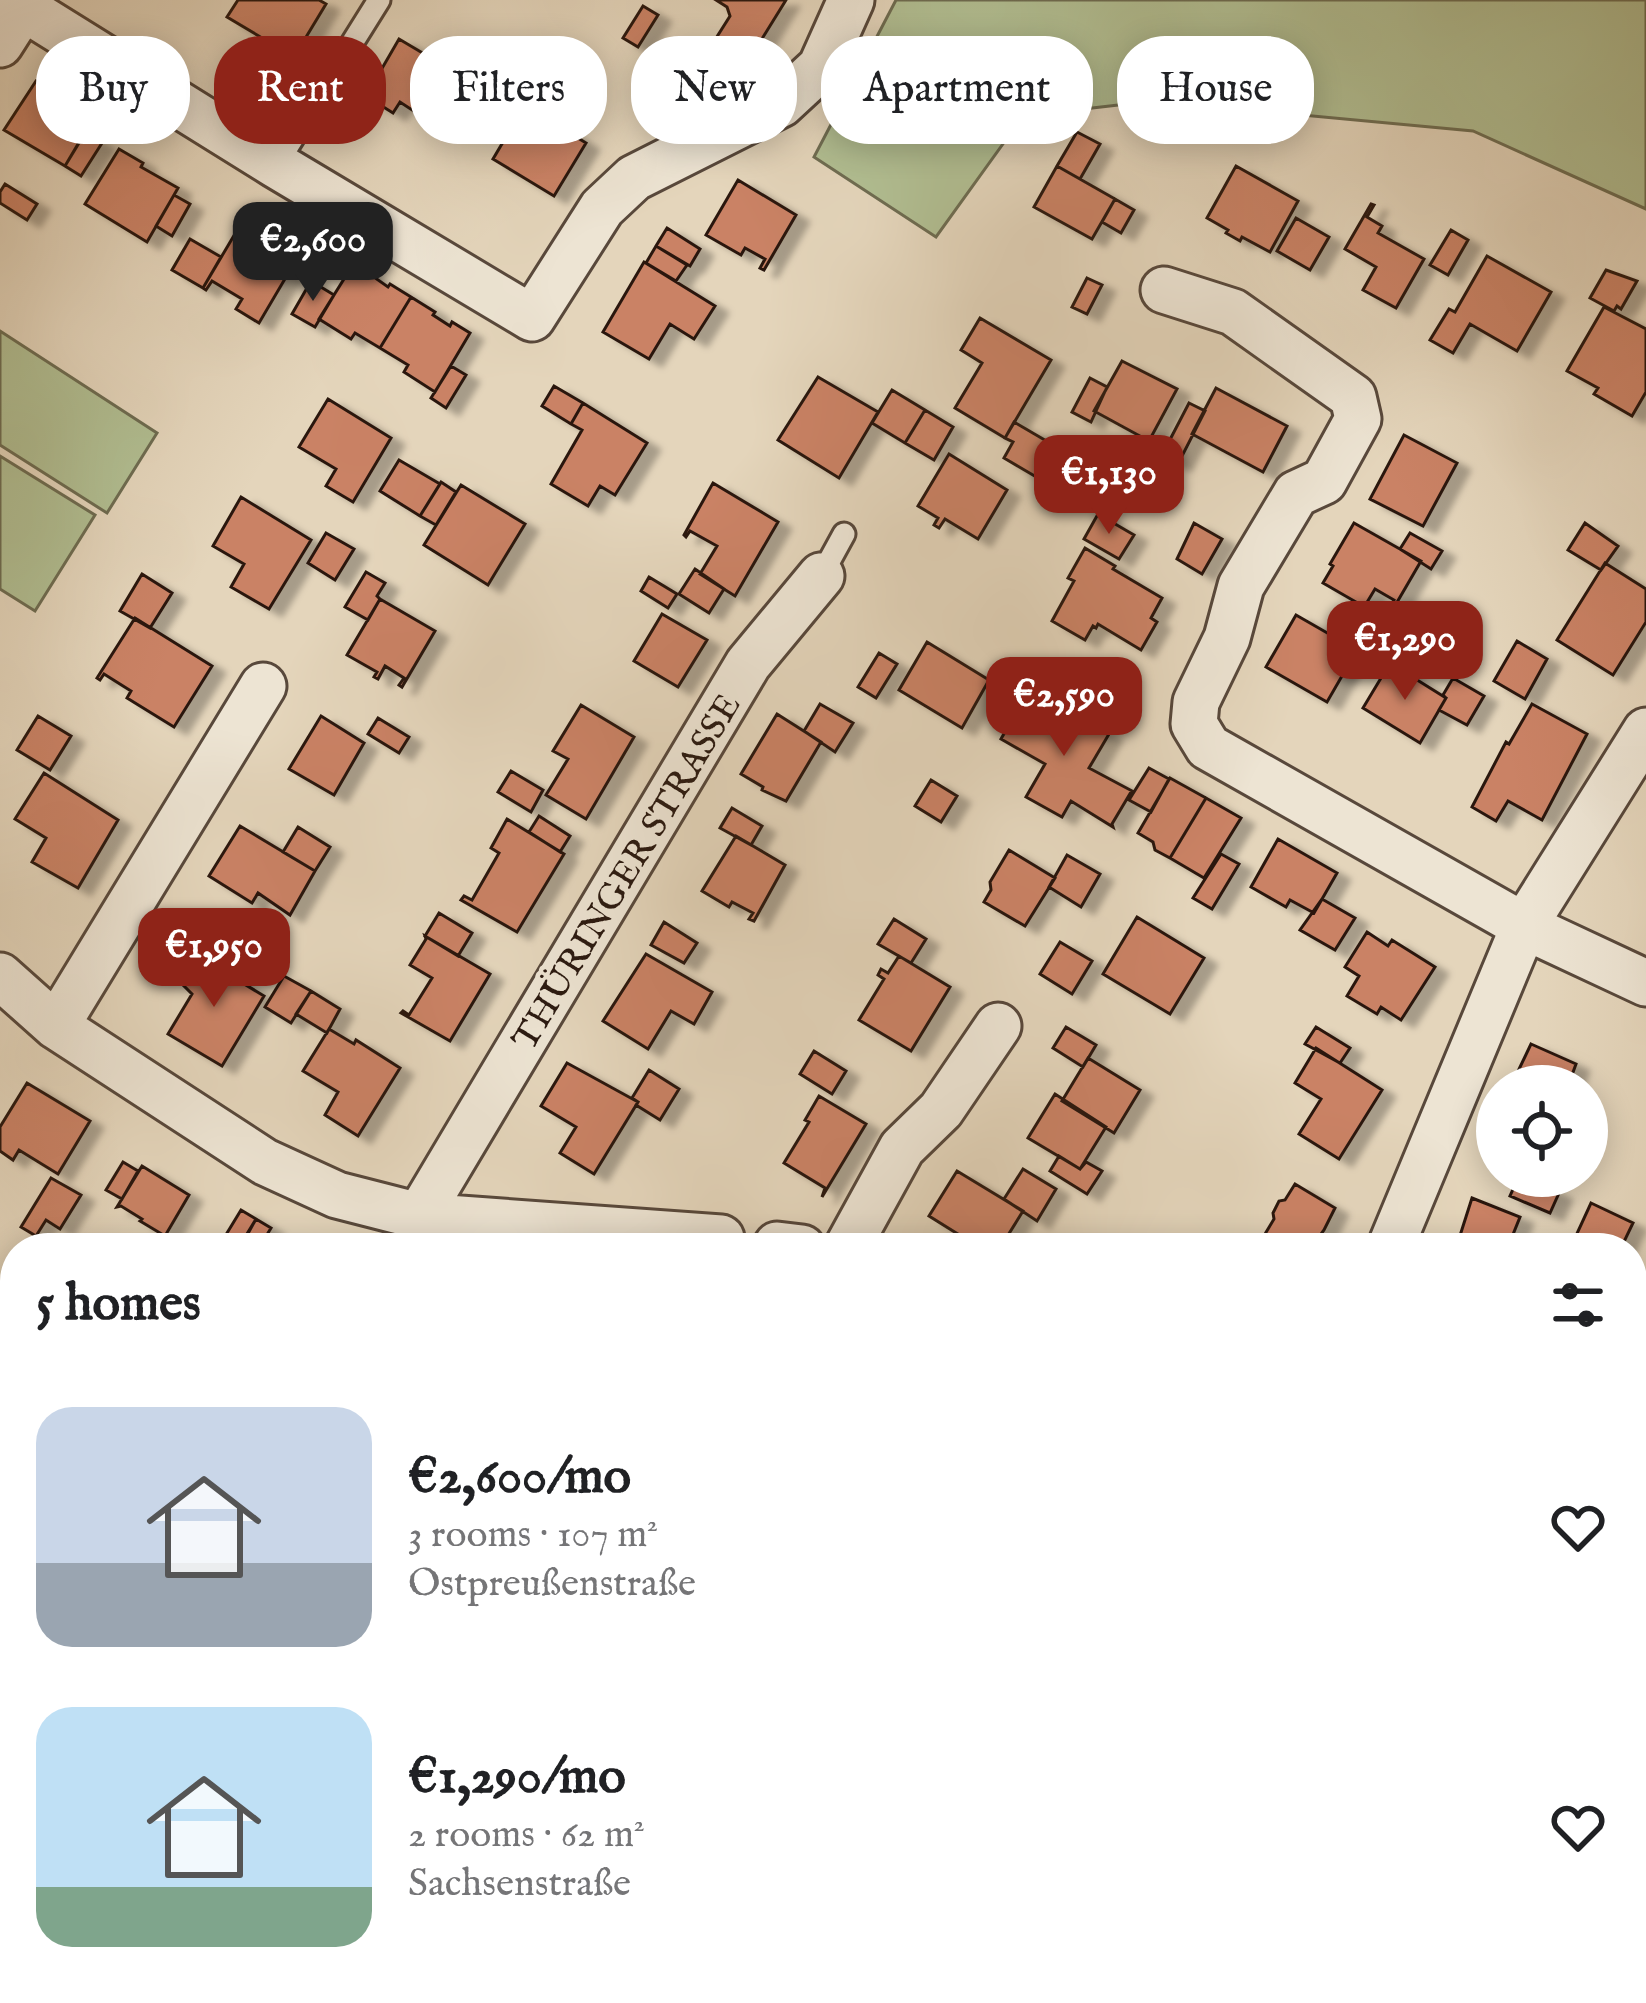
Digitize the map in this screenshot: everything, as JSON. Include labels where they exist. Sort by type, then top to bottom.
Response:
[{"type":"street","points":[[12,17],[276,165],[532,318],[602,208],[634,178],[781,104],[821,67],[850,0]]},
{"type":"street","points":[[1164,290],[1234,312],[1353,398],[1358,419],[1324,481],[1296,494],[1241,586],[1227,638],[1196,702],[1194,724],[1208,747],[1523,926],[1646,983]]},
{"type":"street","name":"THÜRINGER STRASSE","points":[[418,1216],[748,664],[820,576]]},
{"type":"street","points":[[56,1025],[263,686]]},
{"type":"street","points":[[1396,1233],[1523,926],[1646,731]]},
{"type":"street","points":[[0,976],[56,1025],[265,1162],[337,1195],[418,1216],[652,1233]]},
{"type":"street","points":[[855,1233],[902,1148],[941,1110],[998,1025]]},
{"type":"lane","points":[[276,165],[380,0]]},
{"type":"lane","name":"THÜRINGER STRASSE","points":[[820,576],[844,534]]},
{"type":"green space","points":[[896,0],[1646,0],[1646,209],[1473,131],[1314,116],[1314,36],[1117,36],[1117,105],[1093,108],[1093,36],[877,36]]},
{"type":"green space","points":[[821,144],[1003,144],[936,237],[814,157]]},
{"type":"green space","points":[[0,331],[157,433],[107,513],[0,445]]},
{"type":"green space","points":[[0,456],[95,515],[35,611],[0,589]]},
{"type":"building","points":[[238,0],[319,0],[326,4],[307,36],[259,36],[227,17]]},
{"type":"building","points":[[716,0],[786,0],[764,36],[717,36],[730,16],[727,7]]},
{"type":"building","points":[[643,6],[658,15],[645,36],[631,36],[631,43],[623,38]]},
{"type":"building","points":[[399,39],[410,46],[410,109],[400,102],[393,113],[386,109],[386,61]]},
{"type":"building","points":[[36,81],[36,144],[78,144],[65,166],[4,130]]},
{"type":"building","points":[[1093,140],[1100,144],[1080,179],[1057,166],[1070,144],[1093,144]]},
{"type":"building","points":[[78,144],[101,144],[81,176],[65,166]]},
{"type":"building","points":[[502,144],[585,144],[554,196],[493,159]]},
{"type":"building","points":[[119,149],[178,188],[147,242],[85,204]]},
{"type":"building","points":[[1057,166],[1115,199],[1092,239],[1034,207]]},
{"type":"building","points":[[1236,166],[1298,201],[1270,252],[1242,237],[1240,241],[1207,218]]},
{"type":"building","points":[[738,180],[796,215],[764,270],[760,268],[765,259],[745,248],[741,255],[706,235]]},
{"type":"building","points":[[5,184],[37,204],[27,220],[0,203]]},
{"type":"building","points":[[174,195],[190,204],[172,236],[156,226]]},
{"type":"building","points":[[1115,199],[1134,210],[1121,233],[1102,222]]},
{"type":"building","points":[[1371,204],[1367,217],[1382,226],[1378,233],[1424,259],[1396,308],[1363,290],[1376,267],[1345,249]]},
{"type":"building","points":[[1296,218],[1329,237],[1310,270],[1277,251]]},
{"type":"building","points":[[239,227],[259,239],[262,233],[262,241],[285,254],[289,249],[299,255],[259,323],[236,309],[242,299],[212,281],[203,288]]},
{"type":"building","points":[[667,228],[700,249],[690,266],[656,246]]},
{"type":"building","points":[[1451,230],[1468,240],[1448,275],[1430,265]]},
{"type":"building","points":[[190,239],[221,257],[203,288],[172,270]]},
{"type":"building","points":[[656,246],[687,265],[676,281],[646,263]]},
{"type":"building","points":[[1487,256],[1551,292],[1517,351],[1470,324],[1453,353],[1430,340],[1449,309],[1455,312]]},
{"type":"building","points":[[644,262],[715,306],[694,339],[670,324],[649,359],[603,332]]},
{"type":"building","points":[[354,263],[411,297],[380,348],[355,333],[351,339],[319,319]]},
{"type":"building","points":[[1606,270],[1637,281],[1621,309],[1617,306],[1614,311],[1590,298]]},
{"type":"building","points":[[1087,278],[1102,285],[1087,314],[1072,307]]},
{"type":"building","points":[[311,281],[334,295],[315,327],[292,314]]},
{"type":"building","points":[[411,297],[450,326],[452,322],[470,333],[435,392],[404,372],[408,365],[380,348]]},
{"type":"building","points":[[1604,307],[1646,329],[1646,392],[1632,416],[1594,394],[1598,388],[1567,371]]},
{"type":"building","points":[[980,318],[1051,360],[1005,438],[955,408],[982,363],[961,350]]},
{"type":"building","points":[[1122,361],[1177,389],[1149,441],[1094,411]]},
{"type":"building","points":[[451,366],[466,375],[446,408],[431,398]]},
{"type":"building","points":[[818,377],[878,412],[839,478],[778,440]]},
{"type":"building","points":[[1090,378],[1107,387],[1091,422],[1072,412]]},
{"type":"building","points":[[554,386],[583,403],[571,424],[542,406]]},
{"type":"building","points":[[1216,388],[1287,426],[1263,472],[1192,434]]},
{"type":"building","points":[[892,390],[925,410],[905,443],[872,423]]},
{"type":"building","points":[[328,399],[391,438],[353,502],[326,486],[336,469],[299,447]]},
{"type":"building","points":[[583,403],[647,443],[615,495],[600,486],[588,506],[551,484],[582,430],[571,424]]},
{"type":"building","points":[[1189,403],[1205,411],[1178,464],[1162,455]]},
{"type":"building","points":[[925,410],[953,427],[934,460],[905,443]]},
{"type":"building","points":[[1014,422],[1055,446],[1038,478],[1004,458],[1013,442],[1005,438]]},
{"type":"building","points":[[1404,435],[1457,463],[1423,526],[1370,499]]},
{"type":"building","points":[[949,454],[1007,490],[978,539],[945,519],[939,528],[934,525],[938,518],[918,506]]},
{"type":"building","points":[[399,460],[440,484],[420,516],[380,491]]},
{"type":"building","points":[[441,482],[456,492],[436,525],[420,516]]},
{"type":"building","points":[[713,483],[778,522],[735,596],[700,574],[717,546],[690,531],[684,535]]},
{"type":"building","points":[[461,485],[525,524],[488,585],[424,545]]},
{"type":"building","points":[[241,497],[311,540],[269,609],[231,587],[244,564],[213,546]]},
{"type":"building","points":[[1098,514],[1134,535],[1119,559],[1084,539]]},
{"type":"building","points":[[1194,523],[1222,539],[1202,574],[1177,559]]},
{"type":"building","points":[[1354,523],[1421,561],[1396,604],[1375,589],[1368,609],[1323,583]]},
{"type":"building","points":[[1585,523],[1618,546],[1601,570],[1568,550]]},
{"type":"building","points":[[326,533],[354,549],[335,580],[308,563]]},
{"type":"building","points":[[1410,533],[1442,551],[1431,569],[1400,549]]},
{"type":"building","points":[[1085,548],[1162,598],[1151,618],[1157,622],[1141,650],[1098,624],[1085,640],[1052,621]]},
{"type":"building","points":[[1605,563],[1646,589],[1646,622],[1613,675],[1557,640]]},
{"type":"building","points":[[695,569],[724,589],[709,613],[679,594]]},
{"type":"building","points":[[366,572],[385,583],[368,620],[345,607]]},
{"type":"building","points":[[142,574],[172,593],[150,628],[120,611]]},
{"type":"building","points":[[649,577],[677,594],[668,608],[641,591]]},
{"type":"building","points":[[380,599],[435,631],[402,687],[404,678],[385,666],[378,679],[374,677],[377,672],[347,655]]},
{"type":"building","points":[[662,614],[707,640],[678,687],[634,661]]},
{"type":"building","points":[[1296,615],[1357,650],[1327,702],[1266,667]]},
{"type":"building","points":[[135,618],[212,666],[174,727],[127,698],[131,691],[104,674],[97,678]]},
{"type":"building","points":[[1351,619],[1384,638],[1372,659],[1339,639]]},
{"type":"building","points":[[1517,641],[1547,659],[1525,699],[1494,681]]},
{"type":"building","points":[[927,642],[989,680],[962,728],[899,690]]},
{"type":"building","points":[[879,653],[897,664],[876,698],[858,687]]},
{"type":"building","points":[[1390,663],[1446,698],[1420,743],[1363,708]]},
{"type":"building","points":[[1453,678],[1484,696],[1467,725],[1439,710]]},
{"type":"building","points":[[1030,688],[1109,734],[1089,768],[1134,792],[1113,827],[1071,801],[1062,817],[1026,797],[1045,764],[1001,739]]},
{"type":"building","points":[[820,704],[853,723],[835,752],[804,731]]},
{"type":"building","points":[[1532,704],[1587,734],[1542,820],[1508,801],[1496,821],[1472,807]]},
{"type":"building","points":[[581,705],[634,737],[586,819],[546,795],[568,759],[553,751]]},
{"type":"building","points":[[777,714],[821,742],[786,801],[741,774]]},
{"type":"building","points":[[38,716],[71,736],[50,770],[17,750]]},
{"type":"building","points":[[321,716],[364,743],[334,795],[289,769]]},
{"type":"building","points":[[378,718],[409,737],[399,753],[368,734]]},
{"type":"building","points":[[1149,768],[1169,779],[1151,812],[1129,800]]},
{"type":"building","points":[[511,771],[543,790],[531,812],[498,792]]},
{"type":"building","points":[[44,773],[118,820],[78,888],[32,862],[46,838],[15,819]]},
{"type":"building","points":[[1170,778],[1206,798],[1170,858],[1138,833]]},
{"type":"building","points":[[931,780],[957,796],[941,822],[915,806]]},
{"type":"building","points":[[1206,798],[1241,818],[1204,878],[1170,858]]},
{"type":"building","points":[[732,808],[762,826],[751,845],[720,828]]},
{"type":"building","points":[[539,816],[570,836],[560,852],[529,832]]},
{"type":"building","points":[[507,819],[564,854],[517,932],[461,900],[464,896],[472,900],[499,853],[491,848]]},
{"type":"building","points":[[240,826],[315,871],[290,915],[258,893],[252,903],[209,876]]},
{"type":"building","points":[[298,827],[330,847],[315,871],[283,852]]},
{"type":"building","points":[[736,836],[785,865],[754,921],[749,919],[753,913],[732,902],[729,907],[702,891]]},
{"type":"building","points":[[1278,839],[1337,873],[1314,913],[1290,900],[1286,907],[1251,887]]},
{"type":"building","points":[[1009,850],[1055,878],[1025,926],[984,902]]},
{"type":"building","points":[[1221,854],[1239,864],[1212,909],[1193,898]]},
{"type":"building","points":[[1067,855],[1100,874],[1081,907],[1049,887]]},
{"type":"building","points":[[1322,899],[1355,918],[1335,950],[1300,930]]},
{"type":"building","points":[[439,913],[472,933],[458,956],[425,936]]},
{"type":"building","points":[[1137,917],[1204,958],[1170,1014],[1103,974]]},
{"type":"building","points":[[894,919],[926,939],[911,963],[878,944]]},
{"type":"building","points":[[664,922],[697,943],[684,963],[651,945]]},
{"type":"building","points":[[1367,932],[1388,946],[1392,940],[1435,967],[1401,1020],[1381,1007],[1377,1014],[1347,996],[1359,976],[1345,967]]},
{"type":"building","points":[[425,936],[490,974],[450,1041],[401,1013],[409,1015],[432,978],[410,965]]},
{"type":"building","points":[[1060,942],[1092,961],[1072,994],[1040,974]]},
{"type":"building","points":[[195,954],[264,996],[222,1066],[168,1034],[192,994],[179,981]]},
{"type":"building","points":[[646,954],[712,992],[694,1024],[671,1011],[648,1049],[603,1021]]},
{"type":"building","points":[[899,956],[950,987],[911,1051],[859,1020],[884,979],[878,975],[881,969],[888,973]]},
{"type":"building","points":[[284,976],[311,991],[291,1023],[265,1007]]},
{"type":"building","points":[[311,991],[340,1009],[327,1033],[296,1014]]},
{"type":"building","points":[[1066,1027],[1096,1045],[1083,1067],[1053,1048]]},
{"type":"building","points":[[1316,1027],[1350,1048],[1340,1063],[1305,1044]]},
{"type":"building","points":[[329,1029],[400,1068],[358,1136],[325,1115],[338,1092],[303,1071]]},
{"type":"building","points":[[1531,1044],[1576,1064],[1576,1065],[1521,1065]]},
{"type":"building","points":[[1316,1048],[1382,1090],[1339,1159],[1299,1134],[1321,1099],[1295,1083]]},
{"type":"building","points":[[814,1051],[846,1071],[832,1094],[800,1074]]},
{"type":"building","points":[[1088,1058],[1140,1090],[1114,1133],[1062,1101]]},
{"type":"building","points":[[567,1063],[638,1102],[594,1174],[560,1153],[576,1127],[541,1106]]},
{"type":"building","points":[[649,1070],[679,1089],[660,1120],[632,1098]]},
{"type":"building","points":[[27,1083],[90,1121],[58,1174],[19,1150],[13,1160],[0,1151],[0,1127]]},
{"type":"building","points":[[1055,1094],[1106,1127],[1080,1169],[1028,1138]]},
{"type":"building","points":[[819,1096],[866,1124],[822,1197],[825,1188],[784,1163]]},
{"type":"building","points":[[1059,1156],[1080,1169],[1086,1162],[1102,1171],[1087,1194],[1050,1171]]},
{"type":"building","points":[[123,1162],[138,1171],[122,1199],[106,1190]]},
{"type":"building","points":[[142,1166],[189,1195],[167,1233],[117,1207]]},
{"type":"building","points":[[1023,1169],[1056,1189],[1037,1221],[1004,1199]]},
{"type":"building","points":[[957,1171],[1023,1211],[1009,1233],[956,1233],[929,1216]]},
{"type":"building","points":[[51,1178],[81,1195],[60,1229],[46,1220],[38,1233],[21,1227]]},
{"type":"building","points":[[1295,1184],[1335,1208],[1322,1233],[1266,1233],[1279,1201],[1285,1200]]},
{"type":"building","points":[[1512,1197],[1557,1197],[1550,1213]]},
{"type":"building","points":[[1472,1198],[1520,1217],[1514,1233],[1461,1233]]},
{"type":"building","points":[[1591,1203],[1633,1223],[1628,1233],[1577,1233]]},
{"type":"building","points":[[241,1210],[256,1219],[248,1233],[227,1233]]},
{"type":"building","points":[[256,1219],[271,1228],[268,1233],[248,1233]]}]
